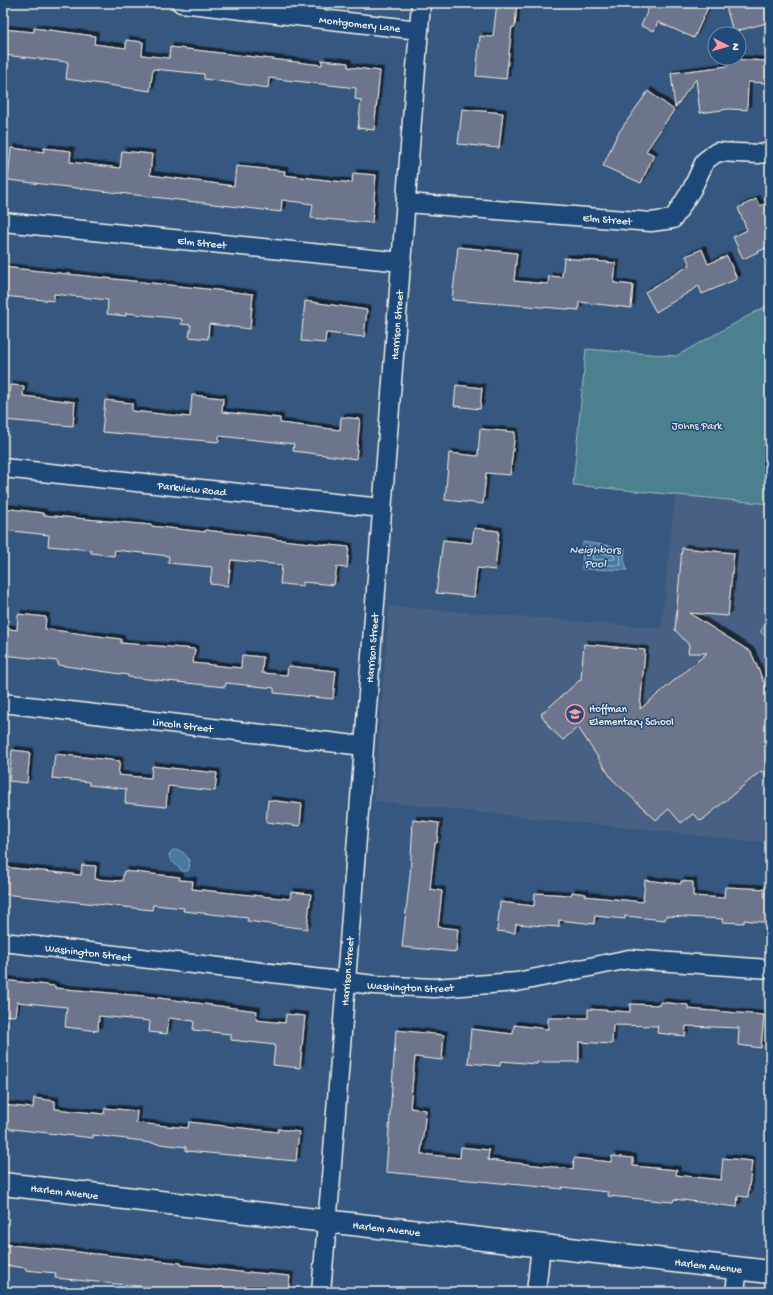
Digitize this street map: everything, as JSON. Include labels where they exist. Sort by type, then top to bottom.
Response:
[{"type":"main road","name":"Harlem Avenue","points":[[3,1184],[770,1272]]},
{"type":"street","name":"Montgomery Lane","points":[[181,3],[419,30]]},
{"type":"street","name":"Harrison Street","points":[[321,1292],[328,1221],[363,746],[407,203],[421,3]]},
{"type":"street","name":"Elm Street","points":[[407,203],[651,222],[672,219],[692,189],[705,161],[717,152],[759,154],[770,152]]},
{"type":"street","name":"Elm Street","points":[[3,222],[402,262]]},
{"type":"street","name":"Parkview Road","points":[[3,468],[382,508]]},
{"type":"street","name":"Lincoln Street","points":[[3,703],[363,746]]},
{"type":"street","name":"Washington Street","points":[[3,942],[346,982],[434,988],[517,982],[629,960],[770,969]]},
{"type":"street","points":[[536,1292],[541,1246]]},
{"type":"street","points":[[735,1292],[738,1268]]},
{"type":"shaded area","name":"Hoffman Elementary School","points":[[675,495],[770,504],[770,843],[374,801],[389,606],[661,628]]},
{"type":"green space","name":"Johns Park","points":[[770,304],[770,504],[573,485],[586,349],[676,356]]},
{"type":"green space","points":[[770,617],[770,639],[760,632]]},
{"type":"water","name":"Neighbors Pool","points":[[583,542],[625,548],[624,559],[627,570],[582,569]]},
{"type":"water","points":[[173,850],[181,851],[187,856],[189,860],[188,871],[182,871],[170,859],[169,854]]},
{"type":"building","points":[[497,3],[517,3],[515,27],[512,27],[506,79],[476,76],[480,36],[493,37]]},
{"type":"building","points":[[651,3],[710,3],[694,38],[658,22],[654,31],[641,26]]},
{"type":"building","points":[[725,3],[770,3],[770,22],[747,28],[747,26],[731,26]]},
{"type":"building","points":[[34,28],[95,36],[94,44],[126,48],[126,40],[143,42],[142,55],[169,58],[170,47],[322,65],[322,60],[348,63],[348,67],[380,71],[374,130],[358,128],[361,100],[355,99],[356,88],[269,78],[268,88],[204,79],[204,74],[153,69],[150,91],[66,79],[68,62],[3,55],[3,29],[34,32]]},
{"type":"building","points":[[747,60],[768,61],[767,83],[748,82],[747,110],[729,109],[700,113],[696,79],[675,108],[671,73],[728,66],[747,66]]},
{"type":"building","points":[[648,91],[674,110],[646,151],[654,155],[641,183],[603,166],[617,135]]},
{"type":"building","points":[[462,109],[503,113],[499,148],[458,144]]},
{"type":"building","points":[[11,148],[44,152],[44,148],[71,151],[70,162],[120,168],[122,151],[152,154],[150,175],[234,186],[236,166],[285,171],[284,175],[352,183],[353,173],[376,175],[372,223],[311,218],[313,204],[282,200],[281,212],[8,180]]},
{"type":"building","points":[[756,199],[760,206],[770,202],[770,246],[743,259],[733,237],[747,230],[738,208]]},
{"type":"building","points":[[458,247],[517,253],[514,281],[548,284],[549,276],[562,277],[564,258],[616,263],[614,283],[633,285],[631,308],[579,302],[579,310],[452,300]]},
{"type":"building","points":[[702,249],[708,264],[727,256],[737,279],[702,294],[699,286],[656,312],[645,292],[690,265],[686,256]]},
{"type":"building","points":[[3,267],[253,294],[250,329],[209,324],[208,339],[189,337],[191,325],[181,324],[182,319],[126,313],[126,316],[107,314],[108,300],[54,294],[54,301],[3,296]]},
{"type":"building","points":[[305,301],[367,310],[364,337],[326,333],[325,343],[301,341]]},
{"type":"building","points":[[10,385],[24,386],[23,396],[75,402],[73,426],[3,420],[3,397],[9,398]]},
{"type":"building","points":[[456,385],[482,388],[480,409],[454,406]]},
{"type":"building","points":[[192,395],[223,398],[222,412],[280,418],[280,423],[340,430],[341,417],[360,419],[356,459],[293,451],[294,444],[219,436],[219,442],[102,432],[105,400],[132,403],[132,411],[190,417]]},
{"type":"building","points":[[480,429],[515,432],[510,475],[486,473],[483,504],[445,500],[449,453],[478,456]]},
{"type":"building","points":[[3,508],[43,513],[43,515],[151,525],[205,532],[205,530],[349,547],[347,568],[337,567],[334,585],[303,582],[303,586],[280,584],[282,565],[231,560],[228,586],[210,584],[212,567],[168,563],[169,556],[115,550],[114,556],[91,553],[91,550],[48,546],[49,535],[3,530]]},
{"type":"building","points":[[474,528],[499,531],[495,570],[477,568],[474,597],[436,593],[443,540],[472,543]]},
{"type":"building","points":[[682,548],[734,553],[728,616],[689,613],[751,652],[770,697],[770,782],[761,771],[701,821],[693,814],[681,823],[669,809],[656,820],[612,779],[578,727],[563,740],[550,728],[541,714],[581,679],[584,644],[645,650],[640,709],[707,653],[688,653],[689,645],[675,630]]},
{"type":"building","points":[[18,614],[46,617],[45,629],[121,639],[121,643],[195,649],[193,663],[241,668],[242,655],[263,657],[262,673],[287,675],[288,666],[336,671],[333,699],[274,693],[274,688],[226,683],[225,687],[128,677],[128,675],[58,665],[58,661],[3,655],[3,628],[17,630]]},
{"type":"building","points":[[12,750],[30,752],[27,783],[9,781]]},
{"type":"building","points":[[55,754],[120,761],[118,775],[151,778],[152,766],[217,773],[215,791],[168,786],[166,807],[125,803],[126,789],[89,785],[89,782],[52,778]]},
{"type":"building","points":[[268,800],[302,804],[300,826],[266,822]]},
{"type":"building","points":[[413,820],[439,823],[437,843],[435,843],[430,889],[442,891],[438,927],[458,929],[456,952],[402,947],[410,876]]},
{"type":"building","points":[[82,865],[96,866],[95,879],[122,881],[124,871],[180,877],[179,880],[193,881],[192,889],[290,899],[291,892],[311,894],[307,929],[247,921],[248,918],[183,911],[184,908],[153,905],[152,910],[3,894],[3,867],[81,875]]},
{"type":"building","points":[[645,880],[681,884],[681,881],[693,882],[693,896],[724,898],[725,887],[770,889],[770,923],[744,920],[744,923],[722,922],[723,919],[666,916],[665,920],[625,916],[625,919],[595,916],[594,924],[559,920],[559,927],[516,924],[515,933],[497,931],[500,902],[534,906],[535,893],[571,895],[572,892],[586,894],[585,896],[643,902]]},
{"type":"building","points":[[3,980],[55,986],[55,988],[144,996],[257,1011],[256,1020],[285,1023],[286,1014],[305,1016],[300,1068],[273,1065],[275,1045],[231,1040],[231,1034],[193,1030],[194,1021],[169,1018],[167,1034],[149,1032],[150,1021],[99,1016],[98,1031],[65,1027],[67,1007],[17,1002],[15,1016],[3,1015]]},
{"type":"building","points":[[660,1002],[688,1005],[688,1009],[764,1015],[761,1048],[738,1045],[739,1028],[686,1026],[685,1036],[657,1033],[658,1026],[613,1025],[612,1044],[579,1042],[579,1062],[537,1062],[537,1064],[501,1061],[500,1066],[468,1063],[471,1029],[513,1034],[514,1025],[548,1029],[548,1018],[588,1018],[588,1009],[630,1012],[630,1004],[660,1005]]},
{"type":"building","points":[[396,1030],[444,1035],[442,1060],[415,1057],[410,1108],[426,1110],[421,1154],[460,1158],[461,1147],[489,1150],[488,1160],[573,1169],[574,1158],[611,1162],[612,1156],[633,1158],[633,1166],[677,1170],[676,1175],[721,1180],[723,1158],[752,1161],[748,1197],[738,1196],[737,1207],[674,1199],[673,1202],[608,1196],[608,1192],[562,1187],[562,1189],[386,1172]]},
{"type":"building","points":[[34,1098],[55,1101],[55,1109],[104,1114],[105,1108],[137,1111],[136,1123],[188,1128],[189,1122],[278,1132],[278,1129],[299,1132],[296,1161],[186,1151],[186,1147],[93,1135],[93,1138],[3,1128],[3,1105],[33,1108]]},
{"type":"building","points":[[3,1244],[181,1263],[181,1265],[248,1273],[290,1276],[288,1292],[158,1292],[158,1288],[55,1278],[56,1273],[25,1270],[26,1268],[3,1265]]},
{"type":"place","name":"Hoffman Elementary School","points":[[575,714]]}]
